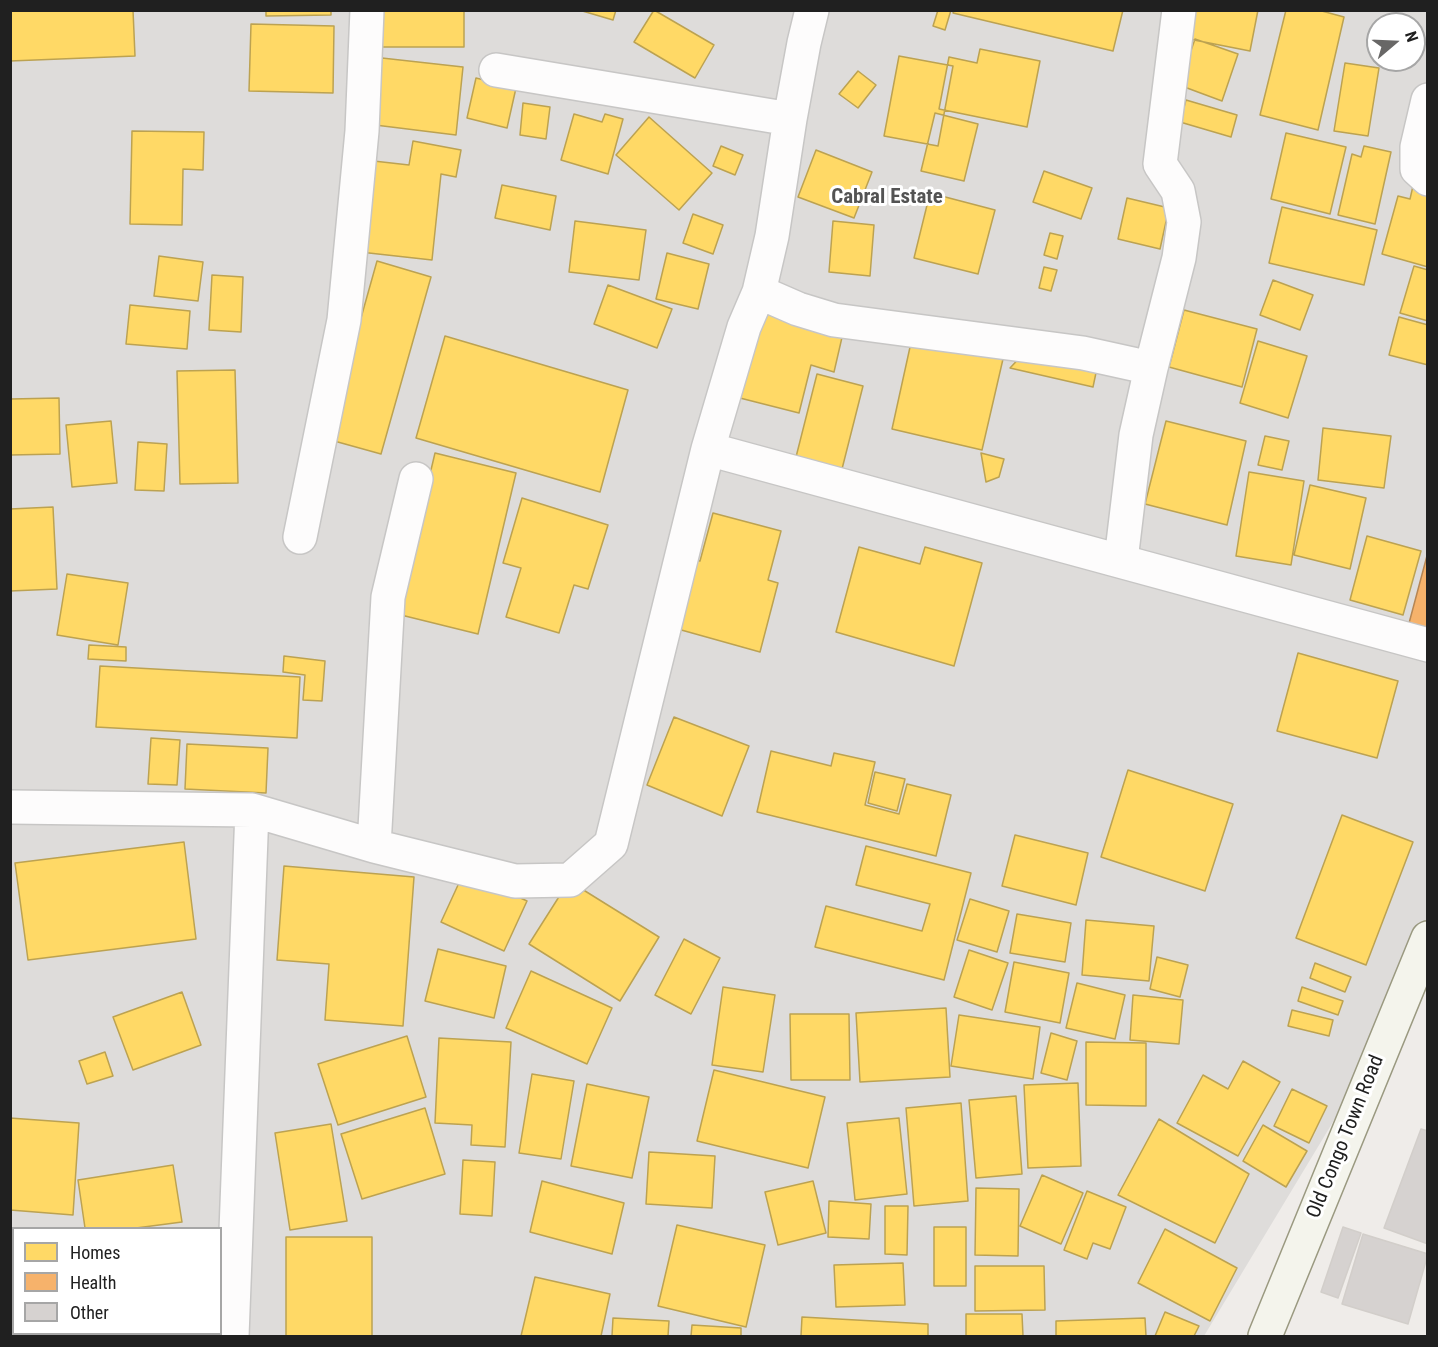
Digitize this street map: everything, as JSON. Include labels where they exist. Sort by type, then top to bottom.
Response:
[{"type":"street","points":[[300,537],[344,320],[362,131],[368,10]]},
{"type":"street","points":[[10,807],[252,810],[374,846],[515,881],[570,880],[611,844],[708,449],[744,327],[759,292],[772,236],[790,119],[812,10]]},
{"type":"street","points":[[1120,560],[1136,435],[1179,258],[1184,222],[1178,191],[1160,164],[1179,10]]},
{"type":"street","points":[[496,70],[790,119]]},
{"type":"street","points":[[1428,100],[1417,147],[1417,169],[1428,179]]},
{"type":"street","points":[[759,292],[834,321],[1083,353],[1151,368]]},
{"type":"street","points":[[708,449],[1428,645]]},
{"type":"street","points":[[374,846],[388,597],[416,479]]},
{"type":"street","points":[[232,1336],[252,810]]},
{"type":"street","name":"Old Congo Town Road","points":[[1265,1336],[1428,938]]},
{"type":"shaded area","points":[[10,11],[1427,11],[1427,942],[1404,1004],[1204,1336],[11,1336]]},
{"type":"building: Homes","points":[[10,10],[133,10],[135,56],[10,61]]},
{"type":"building: Homes","points":[[266,10],[331,10],[331,15],[266,16]]},
{"type":"building: Homes","points":[[372,10],[464,10],[464,47],[373,47]]},
{"type":"building: Homes","points":[[579,10],[616,10],[613,20]]},
{"type":"building: Homes","points":[[654,10],[714,45],[695,78],[634,42]]},
{"type":"building: Homes","points":[[938,10],[951,10],[945,30],[933,26]]},
{"type":"building: Homes","points":[[954,10],[1123,10],[1113,51],[953,13]]},
{"type":"building: Homes","points":[[1195,10],[1258,10],[1250,51],[1189,39]]},
{"type":"building: Homes","points":[[1286,10],[1318,10],[1344,17],[1318,130],[1260,115]]},
{"type":"building: Homes","points":[[251,24],[334,26],[333,93],[249,91]]},
{"type":"building: Homes","points":[[1195,39],[1238,54],[1222,101],[1179,85]]},
{"type":"building: Homes","points":[[980,49],[1040,61],[1027,127],[939,109],[949,57],[977,63]]},
{"type":"building: Homes","points":[[899,56],[953,66],[938,146],[884,136]]},
{"type":"building: Homes","points":[[382,58],[463,67],[456,135],[375,125]]},
{"type":"building: Homes","points":[[1345,63],[1366,66],[1366,72],[1378,72],[1368,136],[1334,131]]},
{"type":"building: Homes","points":[[858,71],[876,85],[858,108],[839,94]]},
{"type":"building: Homes","points":[[476,78],[516,88],[507,128],[467,118]]},
{"type":"building: Homes","points":[[1186,100],[1237,115],[1231,137],[1180,122]]},
{"type":"building: Homes","points":[[523,103],[550,107],[546,139],[520,135]]},
{"type":"building: Homes","points":[[935,113],[978,124],[964,181],[921,171]]},
{"type":"building: Homes","points":[[574,114],[602,122],[605,114],[623,119],[608,174],[561,160]]},
{"type":"building: Homes","points":[[649,117],[712,173],[679,210],[616,155]]},
{"type":"building: Homes","points":[[132,131],[204,132],[203,170],[183,169],[182,225],[130,224]]},
{"type":"building: Homes","points":[[1286,133],[1346,147],[1330,214],[1271,199]]},
{"type":"building: Homes","points":[[413,141],[461,150],[456,177],[441,174],[432,260],[360,252],[356,159],[409,165]]},
{"type":"building: Homes","points":[[721,146],[743,155],[735,175],[713,166]]},
{"type":"building: Homes","points":[[1364,146],[1391,152],[1375,224],[1338,215],[1352,154],[1361,157]]},
{"type":"building: Homes","points":[[816,150],[872,172],[854,218],[798,197]]},
{"type":"building: Homes","points":[[1044,171],[1092,188],[1081,219],[1033,202]]},
{"type":"building: Homes","points":[[502,185],[556,196],[550,230],[495,218]]},
{"type":"building: Homes","points":[[1413,186],[1428,190],[1428,267],[1382,254],[1398,196],[1410,199]]},
{"type":"building: Homes","points":[[930,193],[995,210],[978,274],[914,258]]},
{"type":"building: Homes","points":[[1127,198],[1169,208],[1160,249],[1118,239]]},
{"type":"building: Homes","points":[[1282,207],[1377,230],[1364,285],[1269,263]]},
{"type":"building: Homes","points":[[693,214],[723,225],[713,254],[683,243]]},
{"type":"building: Homes","points":[[575,221],[646,230],[639,280],[569,272]]},
{"type":"building: Homes","points":[[833,221],[874,225],[870,276],[829,272]]},
{"type":"building: Homes","points":[[1050,233],[1063,236],[1057,259],[1044,255]]},
{"type":"building: Homes","points":[[667,253],[709,264],[698,309],[656,299]]},
{"type":"building: Homes","points":[[159,256],[203,262],[198,301],[154,296]]},
{"type":"building: Homes","points":[[377,261],[431,277],[381,454],[327,439]]},
{"type":"building: Homes","points":[[1414,266],[1428,270],[1428,321],[1400,313]]},
{"type":"building: Homes","points":[[1044,267],[1057,270],[1051,291],[1039,288]]},
{"type":"building: Homes","points":[[212,275],[243,277],[241,332],[209,330]]},
{"type":"building: Homes","points":[[1273,280],[1313,295],[1300,330],[1260,315]]},
{"type":"building: Homes","points":[[608,285],[672,309],[657,348],[594,324]]},
{"type":"building: Homes","points":[[130,305],[190,311],[187,349],[126,344]]},
{"type":"building: Homes","points":[[1184,310],[1257,329],[1242,387],[1169,367]]},
{"type":"building: Homes","points":[[758,311],[843,333],[834,372],[811,365],[799,413],[736,397]]},
{"type":"building: Homes","points":[[1399,317],[1428,325],[1428,365],[1389,355]]},
{"type":"building: Homes","points":[[445,336],[628,390],[600,492],[416,438]]},
{"type":"building: Homes","points":[[912,338],[1003,359],[982,450],[892,429]]},
{"type":"building: Homes","points":[[1258,341],[1307,356],[1288,418],[1240,403]]},
{"type":"building: Homes","points":[[1026,351],[1097,368],[1093,387],[1010,368]]},
{"type":"building: Homes","points":[[235,370],[238,483],[180,484],[177,371]]},
{"type":"building: Homes","points":[[817,374],[863,386],[842,469],[796,457]]},
{"type":"building: Homes","points":[[59,398],[60,454],[10,455],[10,399]]},
{"type":"building: Homes","points":[[111,421],[117,483],[72,487],[66,425]]},
{"type":"building: Homes","points":[[1166,421],[1246,441],[1227,525],[1145,504]]},
{"type":"building: Homes","points":[[1323,428],[1391,436],[1384,488],[1318,480]]},
{"type":"building: Homes","points":[[1265,436],[1289,441],[1282,470],[1258,465]]},
{"type":"building: Homes","points":[[138,442],[167,444],[164,491],[135,490]]},
{"type":"building: Homes","points":[[435,453],[516,473],[478,634],[397,614]]},
{"type":"building: Homes","points":[[981,453],[1004,459],[999,477],[986,482]]},
{"type":"building: Homes","points":[[1249,472],[1304,481],[1291,565],[1236,556]]},
{"type":"building: Homes","points":[[1310,485],[1366,498],[1350,569],[1294,555]]},
{"type":"building: Homes","points":[[522,498],[608,525],[588,589],[574,585],[559,633],[506,617],[521,568],[503,563]]},
{"type":"building: Homes","points":[[53,507],[57,589],[10,591],[10,509]]},
{"type":"building: Homes","points":[[713,513],[781,531],[768,580],[778,583],[760,652],[667,626],[686,558],[700,561]]},
{"type":"building: Homes","points":[[1367,536],[1421,551],[1403,615],[1350,600]]},
{"type":"building: Homes","points":[[859,547],[920,564],[925,547],[982,563],[954,666],[836,632]]},
{"type":"building: Homes","points":[[67,574],[128,583],[118,645],[57,635]]},
{"type":"building: Homes","points":[[89,645],[126,647],[126,661],[88,659]]},
{"type":"building: Homes","points":[[1298,653],[1398,681],[1377,758],[1277,731]]},
{"type":"building: Homes","points":[[284,656],[325,661],[322,701],[303,700],[305,675],[283,672]]},
{"type":"building: Homes","points":[[100,666],[300,677],[297,738],[96,727]]},
{"type":"building: Homes","points":[[674,717],[749,746],[722,816],[647,785]]},
{"type":"building: Homes","points":[[151,738],[180,740],[177,785],[148,784]]},
{"type":"building: Homes","points":[[187,744],[268,748],[266,793],[185,789]]},
{"type":"building: Homes","points":[[771,751],[831,766],[834,753],[875,762],[865,805],[899,814],[907,784],[951,795],[936,856],[757,812]]},
{"type":"building: Homes","points":[[1128,770],[1233,804],[1205,891],[1101,857]]},
{"type":"building: Homes","points":[[875,772],[905,779],[897,811],[868,803]]},
{"type":"building: Homes","points":[[1342,815],[1413,842],[1366,965],[1296,938]]},
{"type":"building: Homes","points":[[1015,835],[1088,853],[1076,905],[1002,886]]},
{"type":"building: Homes","points":[[184,842],[196,939],[28,960],[15,863]]},
{"type":"building: Homes","points":[[866,846],[971,873],[944,980],[815,947],[826,906],[922,931],[930,904],[856,885]]},
{"type":"building: Homes","points":[[284,866],[414,877],[403,1026],[325,1020],[329,964],[277,960]]},
{"type":"building: Homes","points":[[464,872],[527,901],[504,951],[441,922]]},
{"type":"building: Homes","points":[[569,881],[659,937],[620,1001],[529,944]]},
{"type":"building: Homes","points":[[970,899],[1009,911],[997,952],[957,940]]},
{"type":"building: Homes","points":[[1017,914],[1071,923],[1065,962],[1010,953]]},
{"type":"building: Homes","points":[[1086,920],[1154,926],[1149,981],[1082,975]]},
{"type":"building: Homes","points":[[684,939],[720,958],[691,1014],[655,995]]},
{"type":"building: Homes","points":[[438,949],[506,966],[494,1018],[425,1001]]},
{"type":"building: Homes","points":[[969,950],[1008,963],[992,1010],[954,997]]},
{"type":"building: Homes","points":[[1157,957],[1188,965],[1180,997],[1150,989]]},
{"type":"building: Homes","points":[[1014,962],[1069,973],[1060,1023],[1005,1012]]},
{"type":"building: Homes","points":[[1315,963],[1351,977],[1345,992],[1310,978]]},
{"type":"building: Homes","points":[[531,971],[612,1008],[587,1064],[506,1028]]},
{"type":"building: Homes","points":[[1077,983],[1125,995],[1115,1039],[1066,1028]]},
{"type":"building: Homes","points":[[723,987],[775,995],[763,1072],[712,1065]]},
{"type":"building: Homes","points":[[1302,987],[1343,1001],[1338,1015],[1298,1001]]},
{"type":"building: Homes","points":[[182,992],[201,1045],[133,1070],[113,1017]]},
{"type":"building: Homes","points":[[1133,995],[1183,1000],[1179,1044],[1130,1040]]},
{"type":"building: Homes","points":[[946,1008],[950,1077],[860,1082],[856,1013]]},
{"type":"building: Homes","points":[[1292,1010],[1333,1020],[1329,1036],[1288,1026]]},
{"type":"building: Homes","points":[[790,1014],[849,1014],[850,1080],[791,1080]]},
{"type":"building: Homes","points":[[959,1015],[1040,1027],[1033,1079],[951,1066]]},
{"type":"building: Homes","points":[[1051,1033],[1077,1041],[1067,1080],[1041,1073]]},
{"type":"building: Homes","points":[[407,1036],[426,1097],[338,1125],[318,1064]]},
{"type":"building: Homes","points":[[439,1038],[511,1042],[505,1147],[471,1145],[472,1125],[435,1123]]},
{"type":"building: Homes","points":[[1086,1042],[1146,1043],[1146,1106],[1086,1105]]},
{"type":"building: Homes","points":[[105,1052],[113,1076],[87,1084],[79,1061]]},
{"type":"building: Homes","points":[[1243,1061],[1280,1082],[1238,1156],[1177,1123],[1203,1075],[1228,1089]]},
{"type":"building: Homes","points":[[714,1070],[825,1097],[808,1168],[697,1141]]},
{"type":"building: Homes","points":[[532,1074],[574,1081],[561,1159],[519,1153]]},
{"type":"building: Homes","points":[[1078,1083],[1081,1166],[1028,1168],[1024,1085]]},
{"type":"building: Homes","points":[[587,1084],[649,1097],[632,1178],[571,1166]]},
{"type":"building: Homes","points":[[1292,1089],[1327,1106],[1309,1143],[1274,1126]]},
{"type":"building: Homes","points":[[1016,1096],[1022,1174],[976,1178],[969,1100]]},
{"type":"building: Homes","points":[[961,1103],[968,1201],[914,1206],[906,1108]]},
{"type":"building: Homes","points":[[425,1108],[445,1174],[362,1199],[341,1134]]},
{"type":"building: Homes","points":[[10,1118],[79,1123],[73,1215],[10,1210]]},
{"type":"building: Homes","points":[[899,1118],[907,1194],[855,1200],[847,1123]]},
{"type":"building: Homes","points":[[1159,1119],[1249,1174],[1215,1243],[1118,1195]]},
{"type":"building: Homes","points":[[331,1124],[347,1221],[290,1230],[275,1133]]},
{"type":"building: Homes","points":[[1263,1125],[1307,1151],[1286,1187],[1243,1161]]},
{"type":"building: Homes","points":[[649,1152],[715,1156],[712,1208],[646,1204]]},
{"type":"building: Homes","points":[[463,1160],[495,1162],[492,1216],[460,1214]]},
{"type":"building: Homes","points":[[173,1165],[182,1222],[144,1227],[85,1227],[78,1180]]},
{"type":"building: Homes","points":[[1042,1175],[1083,1193],[1061,1244],[1020,1226]]},
{"type":"building: Homes","points":[[542,1181],[624,1203],[612,1254],[530,1232]]},
{"type":"building: Homes","points":[[813,1181],[826,1233],[778,1245],[765,1192]]},
{"type":"building: Homes","points":[[976,1188],[1019,1189],[1018,1256],[975,1255]]},
{"type":"building: Homes","points":[[1087,1191],[1126,1207],[1110,1249],[1093,1243],[1087,1259],[1064,1250]]},
{"type":"building: Homes","points":[[829,1201],[871,1204],[869,1239],[828,1237]]},
{"type":"building: Homes","points":[[885,1206],[908,1206],[907,1255],[885,1254]]},
{"type":"building: Homes","points":[[677,1225],[765,1245],[746,1327],[658,1306]]},
{"type":"building: Homes","points":[[934,1227],[966,1227],[966,1286],[934,1286]]},
{"type":"building: Homes","points":[[1165,1229],[1237,1268],[1210,1321],[1138,1283]]},
{"type":"building: Homes","points":[[286,1237],[372,1237],[372,1336],[286,1336]]},
{"type":"building: Homes","points":[[903,1263],[905,1305],[836,1307],[834,1265]]},
{"type":"building: Homes","points":[[975,1266],[1044,1266],[1045,1310],[975,1311]]},
{"type":"building: Homes","points":[[535,1277],[610,1294],[601,1336],[521,1336]]},
{"type":"building: Homes","points":[[1165,1312],[1199,1326],[1194,1336],[1155,1336]]},
{"type":"building: Homes","points":[[966,1314],[1022,1314],[1023,1336],[966,1336]]},
{"type":"building: Homes","points":[[802,1317],[928,1324],[928,1336],[801,1336]]},
{"type":"building: Homes","points":[[613,1318],[669,1321],[668,1336],[612,1336]]},
{"type":"building: Homes","points":[[1145,1318],[1146,1336],[1056,1336],[1056,1321]]},
{"type":"building: Homes","points":[[692,1325],[741,1328],[741,1336],[691,1336]]},
{"type":"building: Homes","points":[[34,1335],[106,1335],[106,1336]]},
{"type":"building: Health","points":[[1428,552],[1428,631],[1408,627]]},
{"type":"building: Other","points":[[1421,1129],[1428,1131],[1428,1244],[1384,1228]]},
{"type":"building: Other","points":[[1343,1227],[1361,1233],[1338,1298],[1321,1292]]},
{"type":"building: Other","points":[[1363,1234],[1428,1254],[1408,1324],[1342,1304]]},
{"type":"district","name":"Cabral Estate","points":[[887,198]]}]
